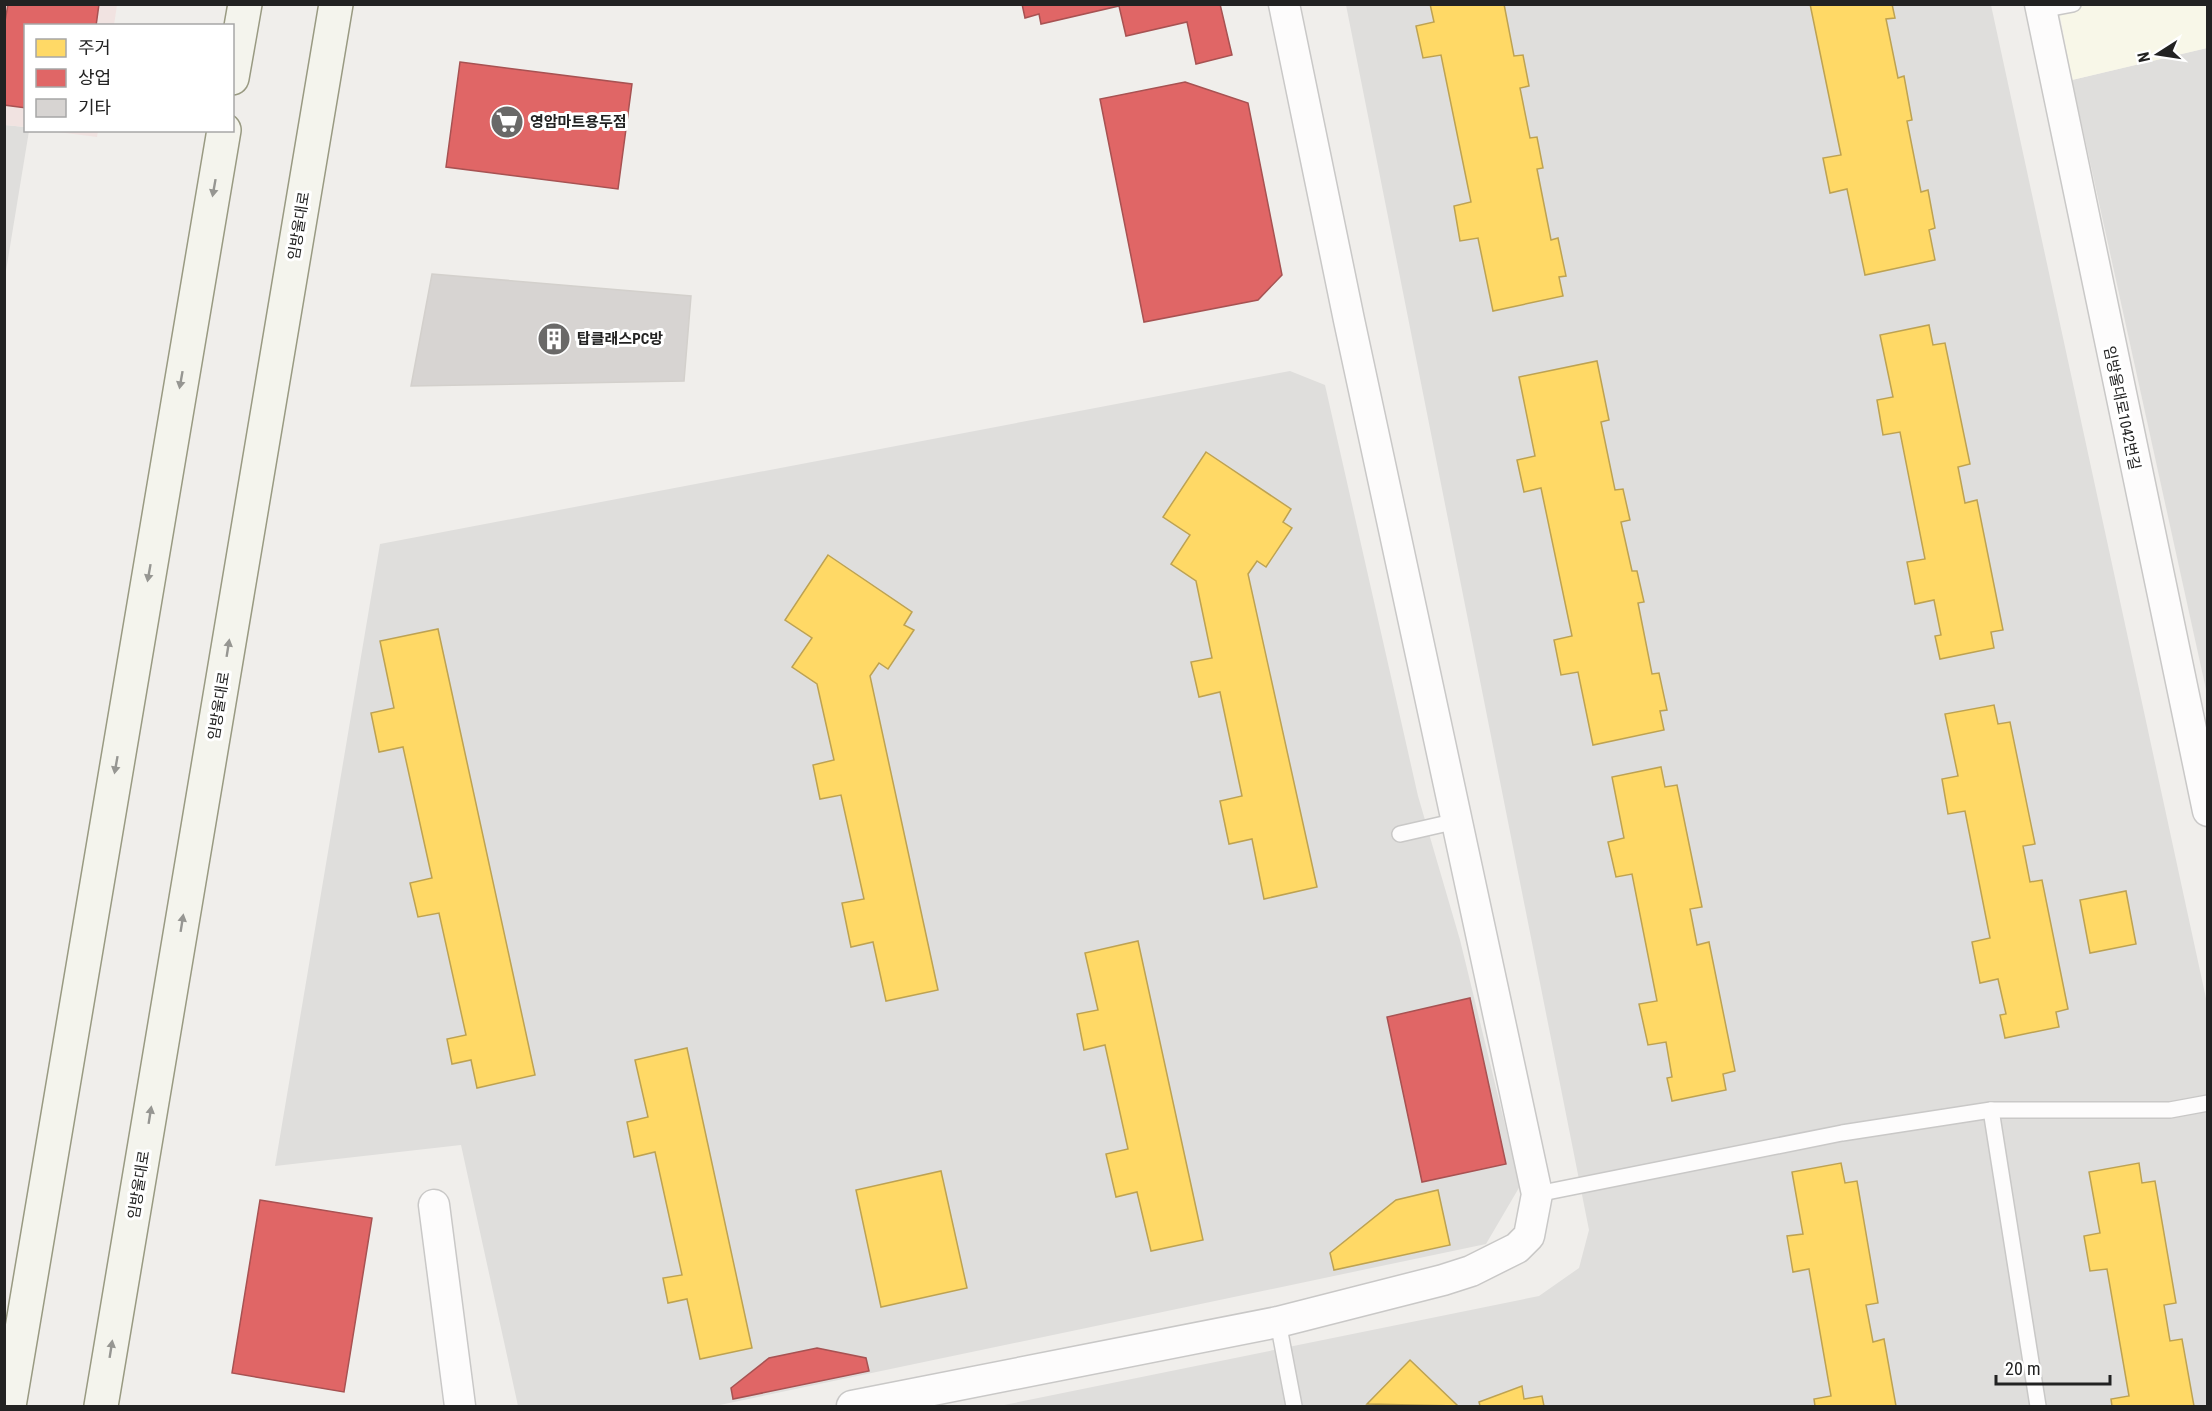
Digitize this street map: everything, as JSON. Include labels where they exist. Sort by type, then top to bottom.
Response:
[{"type":"main road","points":[[234,67],[245,4]]},
{"type":"main road","name":"임방울대로","points":[[102,1407],[336,4]]},
{"type":"main road","points":[[9,1407],[224,132]]},
{"type":"main road","points":[[4,1332],[41,1210]]},
{"type":"street","points":[[852,1407],[1278,1322],[1443,1280],[1506,1254],[1529,1236],[1534,1218],[1536,1194],[1351,332],[1284,4]]},
{"type":"street","name":"임방울대로1042번길","points":[[2041,7],[2186,717],[2208,811]]},
{"type":"street","points":[[434,1205],[460,1407]]},
{"type":"lane","points":[[2041,7],[2073,4]]},
{"type":"lane","points":[[1400,834],[1457,821]]},
{"type":"lane","points":[[1536,1194],[1842,1133],[1991,1110],[2170,1110],[2208,1103]]},
{"type":"lane","points":[[1991,1110],[2038,1407]]},
{"type":"lane","points":[[1278,1322],[1294,1407]]},
{"type":"shaded area","points":[[5,5],[117,5],[114,24],[24,24],[24,127],[5,125]]},
{"type":"shaded area","points":[[1346,5],[1991,5],[2207,1003],[2207,1406],[999,1406],[1539,1296],[1579,1268],[1589,1230]]},
{"type":"shaded area","points":[[2058,5],[2207,5],[2207,48],[2072,80]]},
{"type":"shaded area","points":[[2207,48],[2207,694],[2072,80]]},
{"type":"shaded area","points":[[5,125],[24,127],[24,132],[29,132],[5,277]]},
{"type":"shaded area","points":[[58,132],[98,132],[97,137]]},
{"type":"shaded area","points":[[1290,371],[1325,385],[1418,796],[1460,940],[1520,1186],[1486,1244],[715,1406],[518,1406],[461,1145],[275,1166],[380,544]]},
{"type":"building: 주거","points":[[1430,4],[1504,4],[1514,56],[1523,55],[1529,86],[1520,88],[1530,138],[1537,137],[1543,168],[1537,169],[1551,240],[1558,238],[1566,276],[1559,277],[1563,296],[1493,311],[1478,238],[1460,241],[1454,206],[1471,202],[1441,55],[1423,58],[1416,26],[1434,22]]},
{"type":"building: 주거","points":[[1810,4],[1892,4],[1895,18],[1886,19],[1898,78],[1904,76],[1912,120],[1907,121],[1921,192],[1928,190],[1935,228],[1929,230],[1935,260],[1865,275],[1847,189],[1830,193],[1823,158],[1841,155]]},
{"type":"building: 주거","points":[[1929,325],[1933,345],[1945,343],[1970,464],[1958,467],[1965,503],[1977,500],[2003,630],[1991,632],[1994,648],[1940,659],[1935,636],[1941,635],[1934,600],[1915,604],[1907,562],[1925,559],[1900,432],[1883,435],[1877,400],[1893,397],[1880,335]]},
{"type":"building: 주거","points":[[1597,361],[1609,420],[1601,422],[1615,490],[1623,489],[1630,520],[1621,522],[1632,571],[1637,571],[1644,602],[1638,603],[1652,674],[1659,673],[1667,710],[1660,711],[1664,730],[1593,745],[1578,672],[1561,675],[1554,640],[1572,636],[1541,488],[1524,492],[1517,460],[1535,456],[1519,377]]},
{"type":"building: 주거","points":[[1206,452],[1291,509],[1283,522],[1292,528],[1266,567],[1257,561],[1248,574],[1317,887],[1264,899],[1252,839],[1229,844],[1220,801],[1242,796],[1220,692],[1199,697],[1191,662],[1212,658],[1196,581],[1171,564],[1190,535],[1163,517]]},
{"type":"building: 주거","points":[[828,555],[912,612],[904,625],[914,630],[888,669],[879,663],[870,676],[938,990],[886,1001],[873,942],[851,947],[842,903],[864,899],[841,795],[820,799],[813,765],[834,760],[817,684],[792,667],[812,638],[785,620]]},
{"type":"building: 주거","points":[[438,629],[535,1075],[477,1088],[471,1060],[452,1064],[447,1039],[466,1035],[439,913],[418,917],[410,883],[432,878],[403,747],[379,752],[371,713],[394,708],[380,641]]},
{"type":"building: 주거","points":[[1994,705],[1998,724],[2010,722],[2035,844],[2023,846],[2030,882],[2042,880],[2068,1009],[2056,1012],[2059,1027],[2005,1038],[2000,1015],[2006,1014],[1998,979],[1980,983],[1972,942],[1990,938],[1965,811],[1948,814],[1942,779],[1958,776],[1945,714]]},
{"type":"building: 주거","points":[[1661,767],[1665,787],[1677,785],[1702,907],[1690,909],[1697,945],[1709,942],[1735,1071],[1723,1074],[1726,1090],[1672,1101],[1667,1078],[1672,1077],[1666,1042],[1648,1045],[1639,1004],[1657,1001],[1632,874],[1616,877],[1608,842],[1624,838],[1612,777]]},
{"type":"building: 주거","points":[[2126,891],[2136,944],[2090,953],[2080,900]]},
{"type":"building: 주거","points":[[1138,941],[1203,1240],[1151,1251],[1137,1192],[1116,1197],[1106,1154],[1128,1149],[1105,1045],[1084,1050],[1077,1014],[1098,1010],[1085,953]]},
{"type":"building: 주거","points":[[687,1048],[752,1348],[700,1359],[687,1299],[668,1303],[663,1278],[682,1275],[655,1152],[634,1157],[627,1122],[648,1117],[635,1060]]},
{"type":"building: 주거","points":[[1841,1163],[1845,1183],[1857,1181],[1878,1303],[1866,1305],[1873,1342],[1884,1339],[1896,1406],[1815,1406],[1814,1399],[1831,1396],[1809,1269],[1793,1272],[1787,1236],[1803,1234],[1792,1172]]},
{"type":"building: 주거","points":[[2139,1163],[2142,1183],[2155,1181],[2176,1303],[2164,1305],[2170,1341],[2182,1339],[2194,1406],[2112,1406],[2111,1399],[2129,1396],[2107,1269],[2090,1271],[2084,1236],[2100,1233],[2089,1172]]},
{"type":"building: 주거","points":[[941,1171],[967,1288],[881,1307],[856,1190]]},
{"type":"building: 주거","points":[[1438,1190],[1450,1245],[1334,1270],[1330,1253],[1396,1200]]},
{"type":"building: 주거","points":[[1410,1360],[1458,1406],[1367,1404]]},
{"type":"building: 주거","points":[[1522,1386],[1524,1399],[1542,1396],[1544,1406],[1480,1406],[1479,1402]]},
{"type":"building: 상업","points":[[8,4],[99,4],[96,24],[24,24],[24,108],[4,105],[4,27]]},
{"type":"building: 상업","points":[[1022,4],[1220,4],[1232,55],[1196,64],[1187,22],[1126,36],[1119,6],[1041,24],[1039,14],[1025,18]]},
{"type":"building: 상업","points":[[460,62],[632,84],[618,189],[446,167]]},
{"type":"building: 상업","points":[[1185,82],[1248,103],[1282,275],[1258,300],[1144,322],[1100,99]]},
{"type":"building: 상업","points":[[1470,998],[1506,1164],[1422,1182],[1387,1017]]},
{"type":"building: 상업","points":[[260,1200],[372,1218],[344,1392],[232,1373]]},
{"type":"building: 상업","points":[[817,1348],[866,1358],[869,1371],[733,1399],[731,1388],[769,1358]]},
{"type":"building: 기타","name":"탑클래스PC방","points":[[432,274],[691,296],[684,381],[411,386]]},
{"type":"place","name":"영암마트용두점","points":[[507,122]]},
{"type":"place","name":"탑클래스PC방","points":[[554,339]]}]
